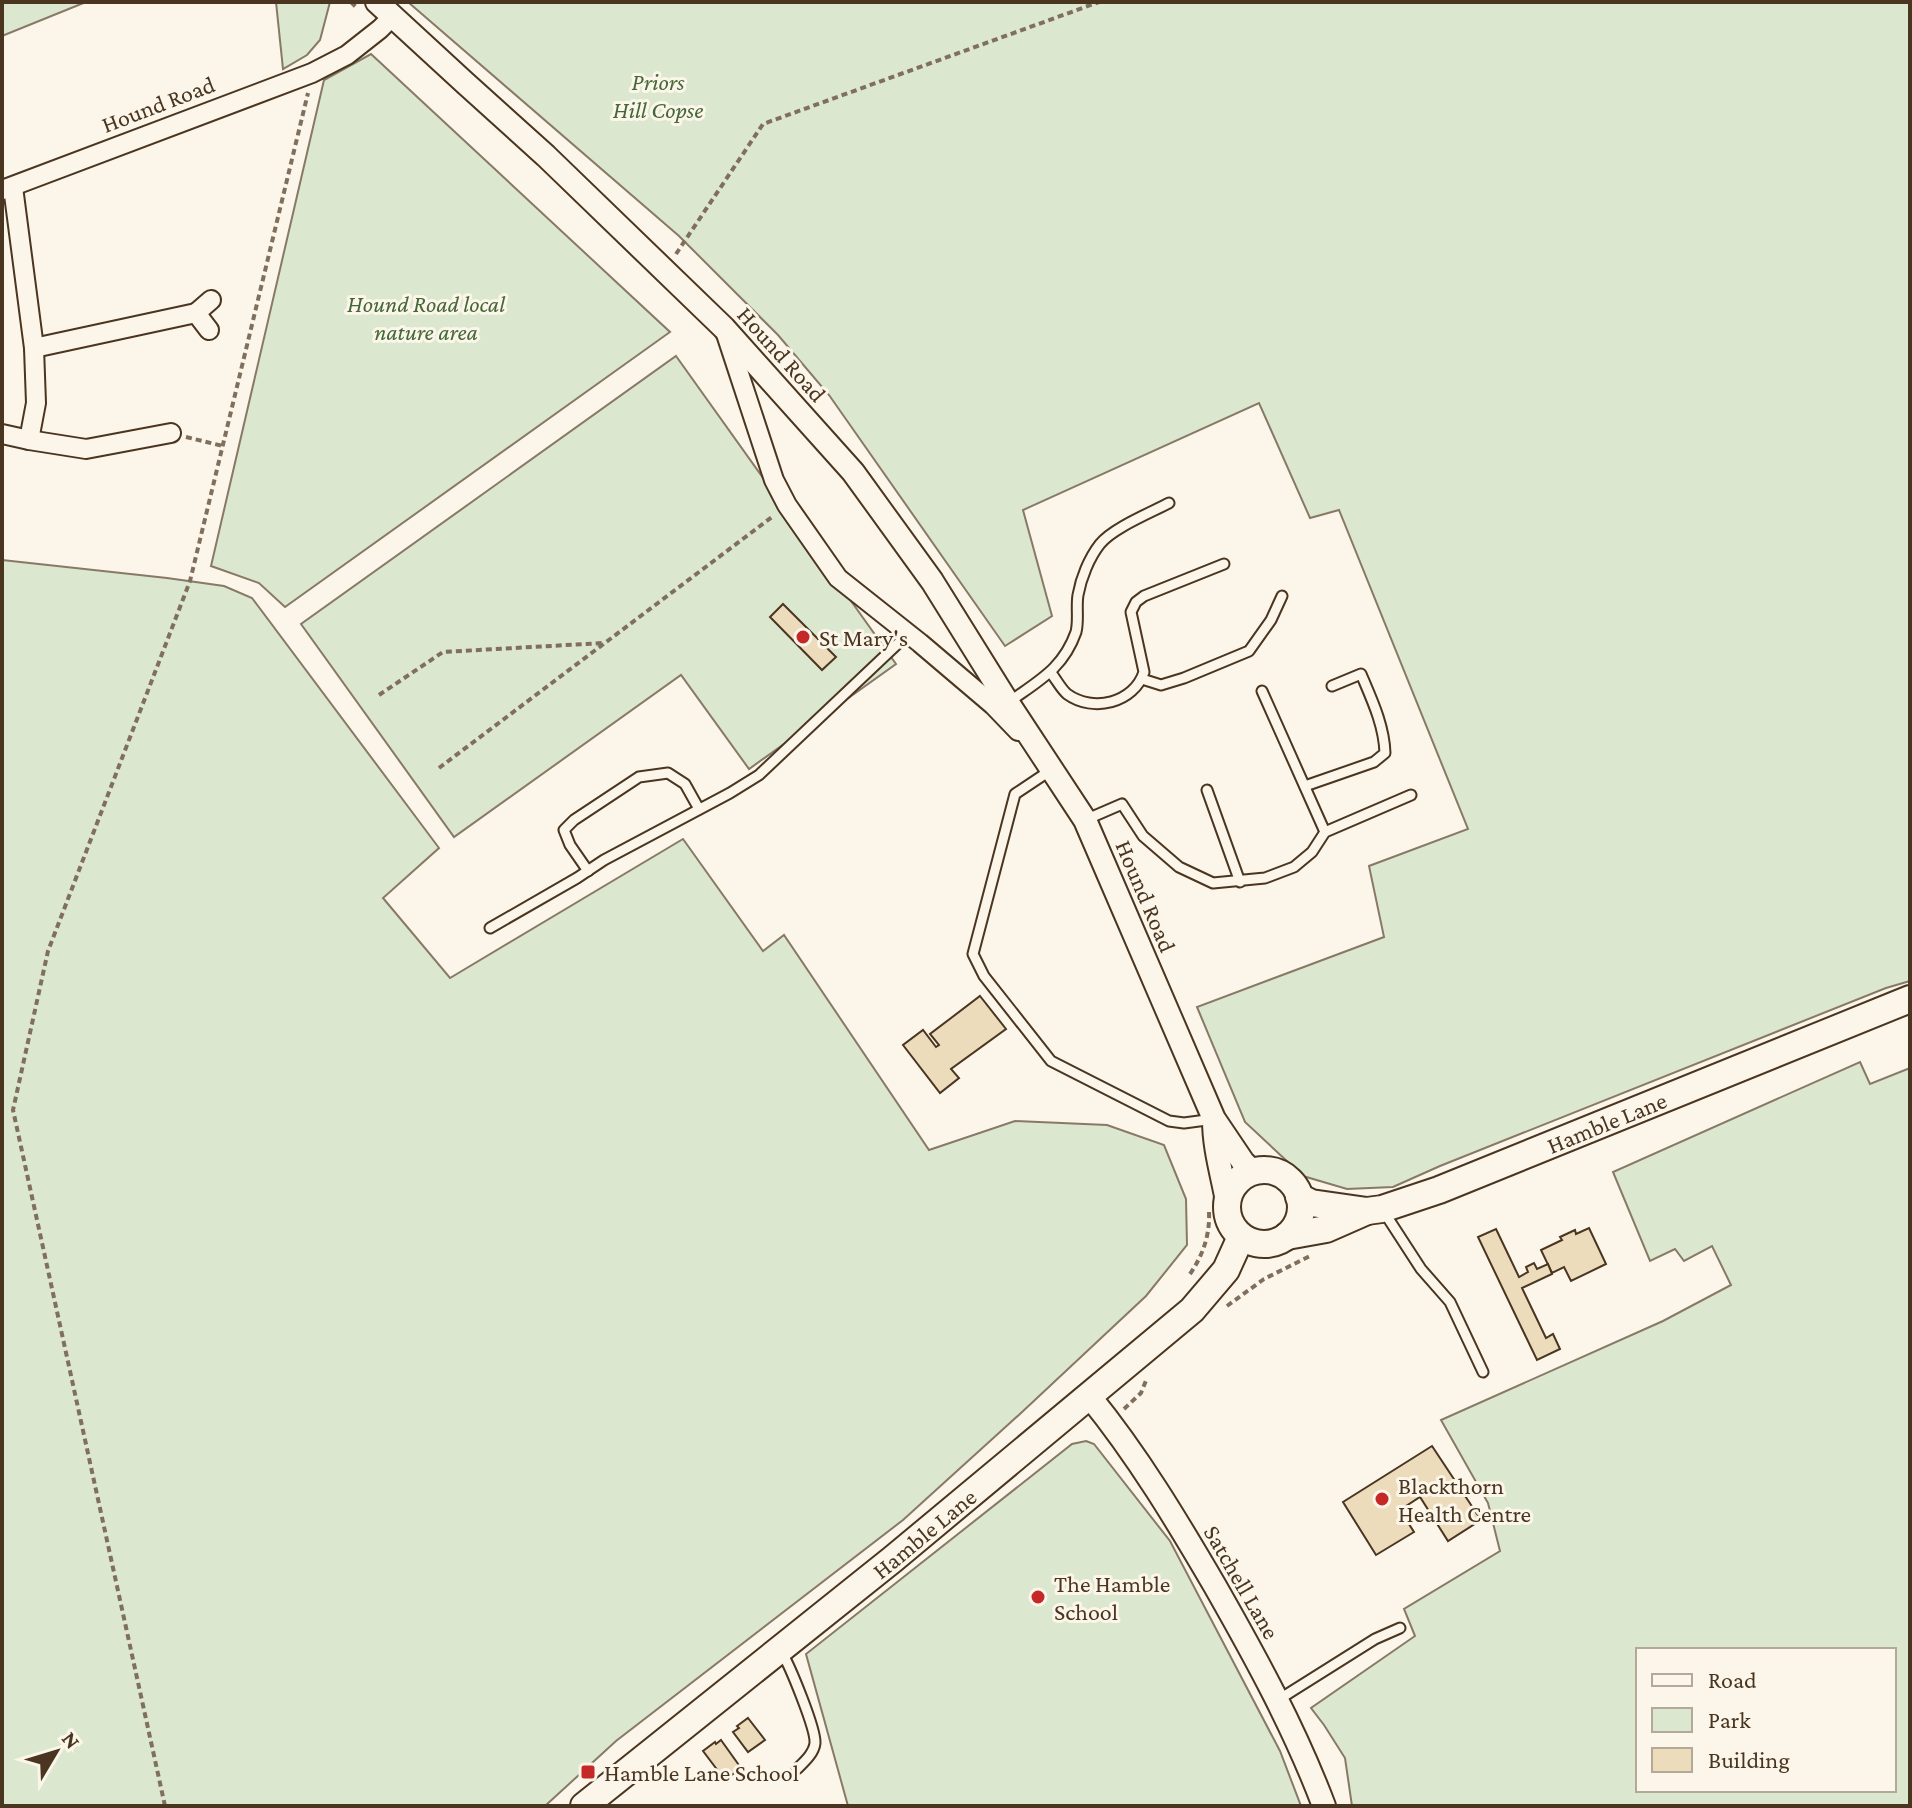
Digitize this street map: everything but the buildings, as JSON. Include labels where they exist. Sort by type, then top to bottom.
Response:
[{"type":"main road","name":"Hamble Lane","points":[[1300,1188],[1311,1203],[1375,1210],[1439,1190],[1910,999]]},
{"type":"main road","points":[[1287,1236],[1296,1227],[1300,1215],[1300,1188],[1283,1175],[1257,1163],[1239,1178],[1227,1201],[1227,1214],[1232,1226],[1241,1237],[1256,1243],[1269,1244],[1287,1236],[1326,1229],[1375,1210]]},
{"type":"main road","name":"Hamble Lane","points":[[593,1803],[1192,1310],[1226,1270],[1241,1237]]},
{"type":"street","name":"Hound Road","points":[[8,188],[312,73],[347,55],[380,29],[385,9],[546,156],[724,328],[853,472],[932,581],[1085,820],[1214,1119],[1243,1162],[1257,1163]]},
{"type":"street","points":[[8,188],[34,348],[36,403],[29,440]]},
{"type":"street","points":[[34,348],[196,313],[211,300]]},
{"type":"street","points":[[196,313],[209,330]]},
{"type":"street","points":[[724,328],[774,480],[787,505],[838,578],[993,705],[1047,763]]},
{"type":"street","points":[[2,434],[86,449],[171,433]]},
{"type":"street","points":[[1214,1119],[1214,1143],[1227,1201]]},
{"type":"street","name":"Satchell Lane","points":[[1090,1397],[1109,1420],[1180,1526],[1278,1700],[1307,1759],[1324,1806]]},
{"type":"lane","points":[[1008,703],[1051,673],[1069,646],[1077,629],[1078,595],[1086,569],[1101,543],[1126,525],[1169,503]]},
{"type":"lane","points":[[1051,673],[1066,693],[1081,701],[1097,704],[1118,701],[1133,691],[1144,672],[1131,612],[1136,602],[1224,564]]},
{"type":"lane","points":[[1142,679],[1161,685],[1249,651],[1271,620],[1282,596]]},
{"type":"lane","points":[[490,928],[604,860],[759,775],[907,635]]},
{"type":"lane","points":[[1305,786],[1374,762],[1385,753],[1385,737],[1361,674],[1332,686]]},
{"type":"lane","points":[[1262,691],[1325,832]]},
{"type":"lane","points":[[1047,763],[1015,794],[973,954],[984,976],[1051,1061],[1169,1121],[1184,1123],[1214,1119]]},
{"type":"lane","points":[[588,871],[564,830],[639,777],[668,773],[685,784],[699,809]]},
{"type":"lane","points":[[1207,790],[1240,882]]},
{"type":"lane","points":[[1085,820],[1122,804],[1143,836],[1179,867],[1213,883],[1240,882],[1265,878],[1294,867],[1312,852],[1325,832],[1411,795]]},
{"type":"lane","points":[[1375,1210],[1450,1302],[1483,1372]]},
{"type":"lane","points":[[1278,1700],[1375,1639],[1400,1628]]},
{"type":"lane","points":[[780,1651],[801,1695],[815,1737],[811,1753],[797,1769]]},
{"type":"path","points":[[672,260],[763,124],[1099,2]]},
{"type":"path","points":[[165,1806],[13,1110],[48,951],[190,581],[312,73]]},
{"type":"path","points":[[171,433],[223,446]]},
{"type":"path","points":[[439,768],[787,505]]},
{"type":"path","points":[[379,695],[443,652],[604,643]]},
{"type":"path","points":[[1257,1163],[1286,1172],[1300,1188]]},
{"type":"path","points":[[1223,1310],[1264,1279],[1321,1251]]},
{"type":"path","points":[[1129,1404],[1141,1393],[1151,1368]]},
{"type":"green space","points":[[2,2],[86,2],[2,36]]},
{"type":"green space","points":[[276,2],[330,2],[320,40],[307,55],[283,69]]},
{"type":"green space","name":"Priors Hill Copse","points":[[408,2],[1910,2],[1910,981],[1393,1187],[1347,1189],[1303,1176],[1245,1122],[1197,1007],[1384,937],[1369,866],[1468,829],[1339,510],[1310,518],[1259,403],[1023,510],[1052,616],[1005,646],[829,395],[778,335],[679,236]]},
{"type":"green space","name":"Hound Road local nature area","points":[[371,54],[670,332],[285,607],[259,583],[211,566],[324,80]]},
{"type":"green space","points":[[676,356],[896,664],[749,769],[681,675],[454,837],[301,624]]},
{"type":"green space","points":[[2,560],[224,586],[252,598],[439,848],[383,898],[450,978],[683,839],[763,951],[784,935],[929,1150],[1015,1121],[1107,1125],[1164,1145],[1186,1199],[1187,1245],[1146,1296],[903,1520],[616,1741],[545,1806],[2,1806]]},
{"type":"green space","points":[[1860,1062],[1870,1084],[1910,1068],[1910,1806],[1352,1806],[1345,1758],[1311,1708],[1415,1636],[1404,1609],[1500,1551],[1488,1503],[1441,1420],[1663,1321],[1731,1285],[1712,1246],[1684,1261],[1675,1249],[1650,1261],[1613,1172]]},
{"type":"green space","name":"The Hamble School","points":[[1086,1441],[1094,1444],[1170,1541],[1280,1751],[1301,1806],[848,1806],[806,1654],[1072,1444]]},
{"type":"place","name":"St Mary's","points":[[803,637]]},
{"type":"place","name":"Blackthorn Health Centre","points":[[1382,1499]]},
{"type":"place","name":"The Hamble School","points":[[1038,1597]]},
{"type":"place","name":"Hamble Lane School","points":[[588,1772]]}]
